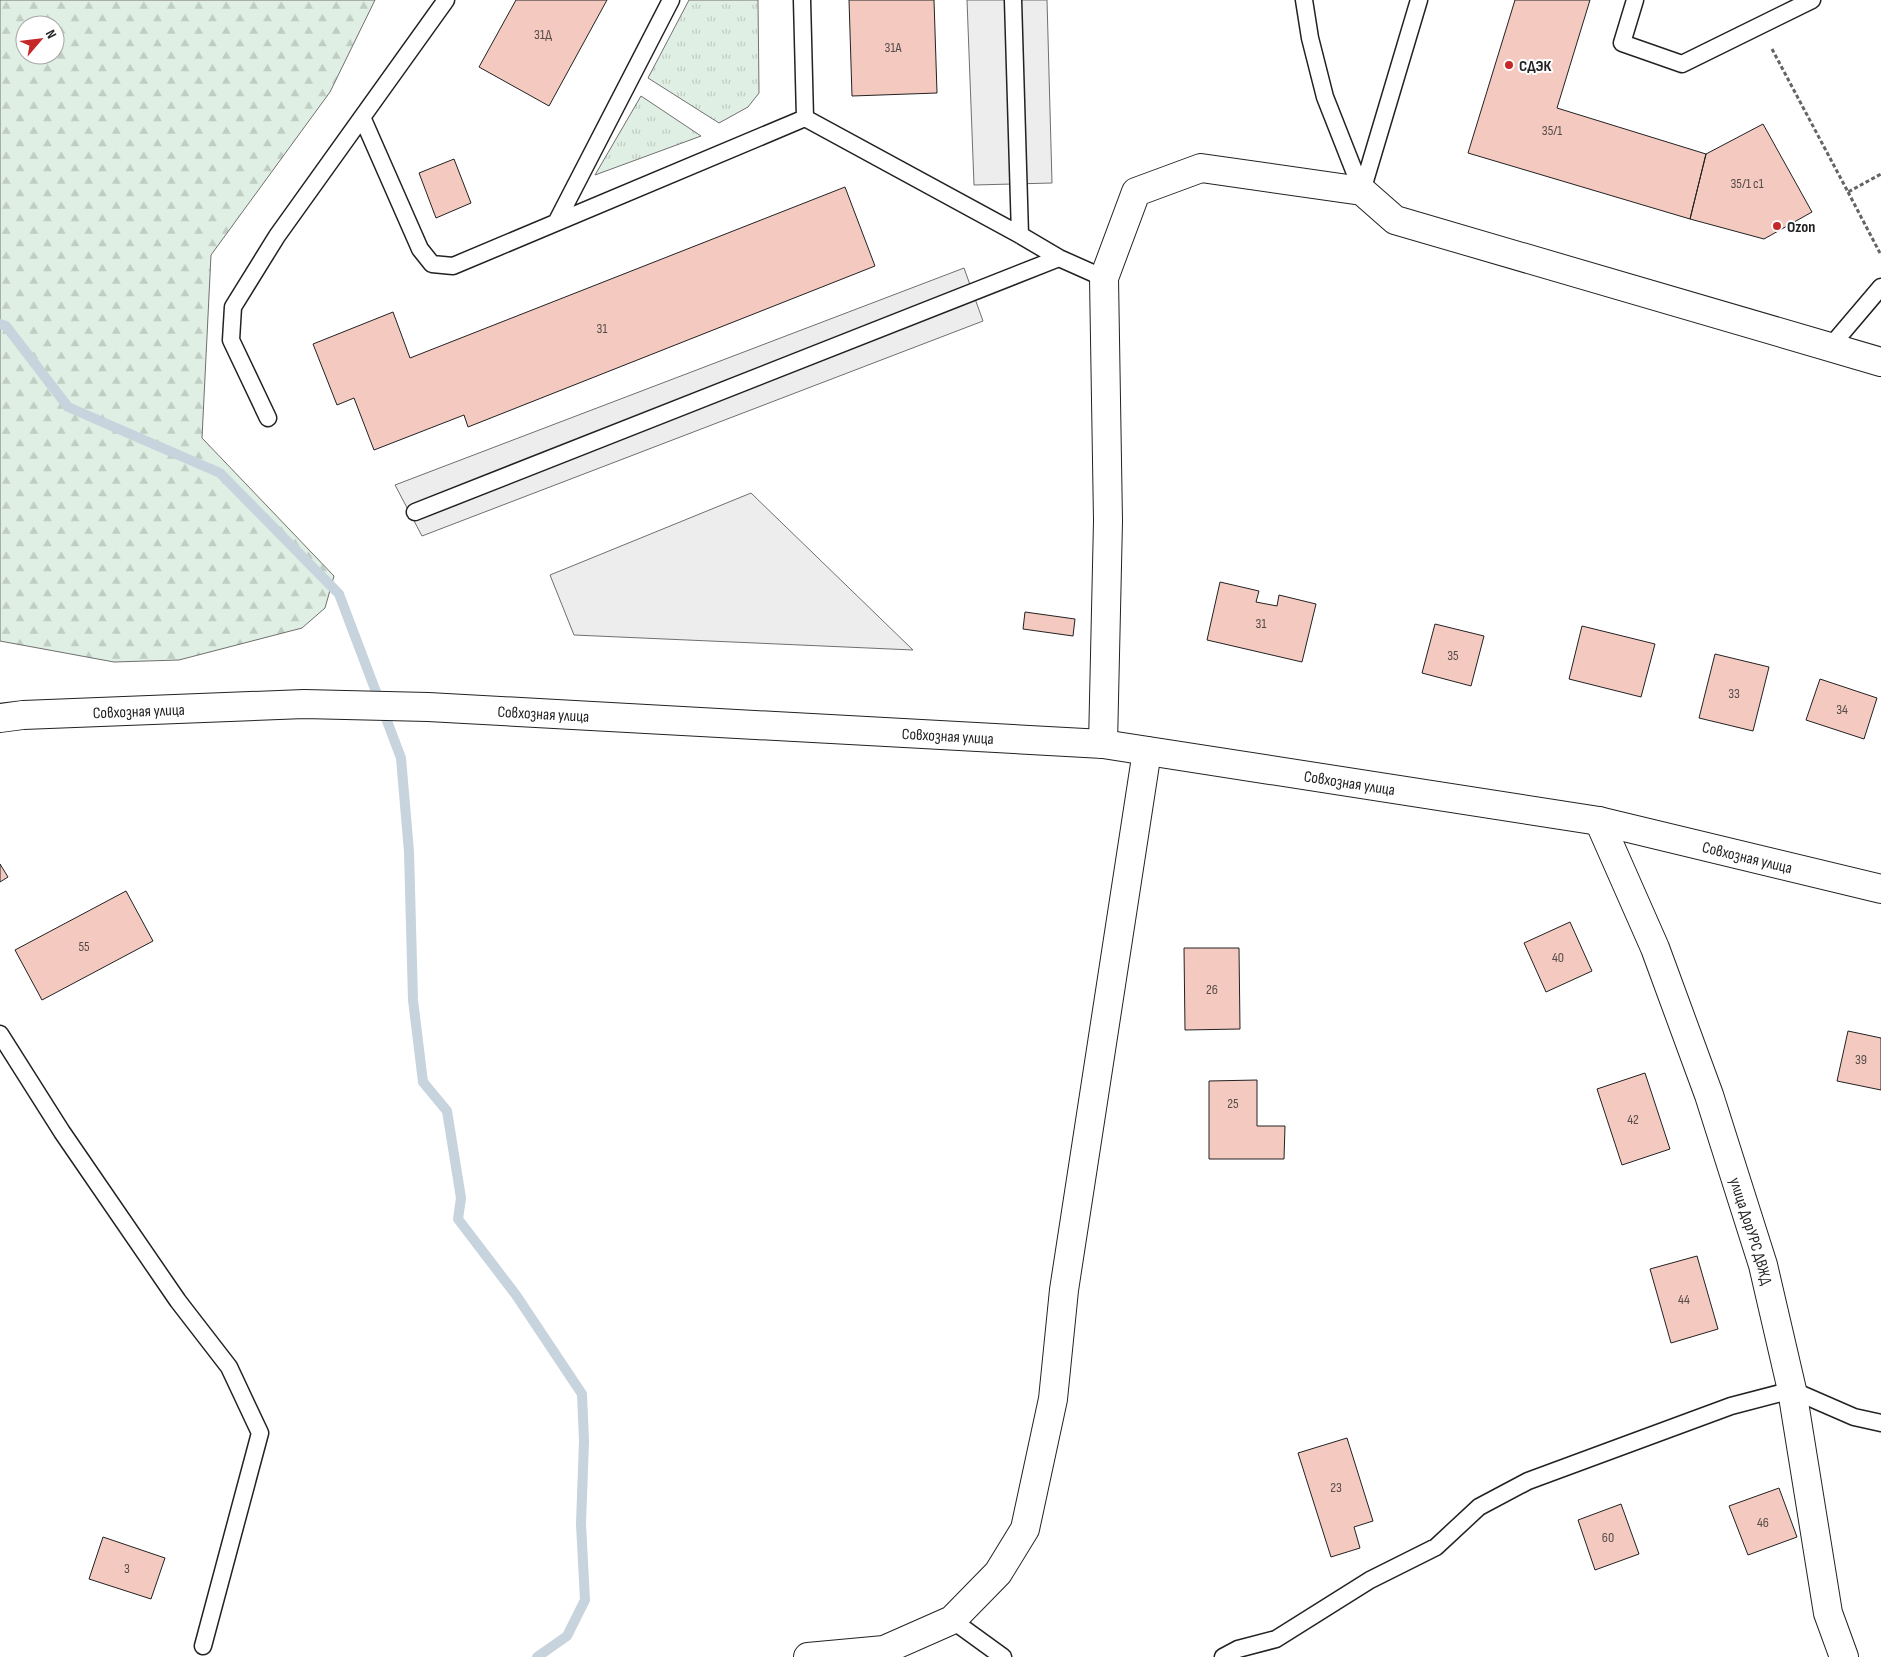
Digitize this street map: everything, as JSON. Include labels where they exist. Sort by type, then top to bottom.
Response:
[{"type":"street","points":[[1102,744],[1108,521],[1104,278],[1136,192],[1201,168],[1362,191],[1395,220],[1881,362]]},
{"type":"street","name":"Совхозная улица","points":[[0,718],[22,715],[304,704],[428,707],[1102,744],[1599,821],[1881,888]]},
{"type":"street","points":[[808,1657],[884,1650],[952,1620],[998,1573],[1025,1529],[1052,1399],[1064,1290],[1147,751]]},
{"type":"street","name":"улица ДорУРС ДВЖД","points":[[1599,821],[1655,948],[1709,1095],[1763,1265],[1792,1390],[1828,1613],[1844,1657]]},
{"type":"lane","points":[[268,418],[232,340],[233,307],[277,236],[446,0]]},
{"type":"lane","points":[[557,221],[671,0]]},
{"type":"lane","points":[[802,0],[805,118]]},
{"type":"lane","points":[[1013,0],[1020,235]]},
{"type":"lane","points":[[1304,0],[1310,38],[1325,96],[1362,191]]},
{"type":"lane","points":[[1362,191],[1419,0]]},
{"type":"lane","points":[[1635,0],[1622,43],[1682,64],[1812,0]]},
{"type":"lane","points":[[362,117],[420,249],[432,264],[453,266],[805,118]]},
{"type":"lane","points":[[805,118],[1059,258],[1104,278]]},
{"type":"lane","points":[[416,512],[1059,258]]},
{"type":"lane","points":[[1830,347],[1881,287]]},
{"type":"lane","points":[[0,1034],[62,1132],[167,1285],[230,1367],[260,1433],[203,1646]]},
{"type":"lane","points":[[1223,1657],[1238,1648],[1276,1639],[1370,1580],[1436,1547],[1479,1507],[1528,1481],[1731,1406],[1792,1390],[1854,1417],[1881,1423]]},
{"type":"lane","points":[[952,1620],[1002,1657]]},
{"type":"path","points":[[1760,25],[1881,255]]},
{"type":"path","points":[[1848,192],[1881,174]]},
{"type":"green space","points":[[0,0],[375,0],[330,92],[211,255],[202,438],[334,576],[325,608],[302,628],[179,660],[114,662],[0,641]]},
{"type":"green space","points":[[689,0],[758,0],[759,93],[748,107],[719,123],[648,78]]},
{"type":"green space","points":[[641,96],[701,136],[595,175]]},
{"type":"shaded area","points":[[967,0],[1047,0],[1052,183],[974,185]]},
{"type":"shaded area","points":[[964,268],[983,321],[422,536],[395,485]]},
{"type":"shaded area","points":[[751,493],[913,650],[574,635],[550,575]]},
{"type":"building","points":[[516,0],[607,0],[549,106],[479,67]]},
{"type":"building","points":[[849,0],[934,0],[937,93],[852,96]]},
{"type":"building","points":[[1515,0],[1590,0],[1557,108],[1706,154],[1690,219],[1468,153]]},
{"type":"building","points":[[1763,124],[1812,212],[1764,239],[1690,219],[1706,154]]},
{"type":"building","points":[[454,159],[471,203],[436,218],[419,173]]},
{"type":"building","points":[[845,187],[875,266],[468,427],[464,415],[374,450],[354,398],[337,405],[313,344],[393,312],[410,358]]},
{"type":"building","points":[[1220,582],[1259,591],[1256,602],[1277,606],[1279,595],[1316,604],[1302,662],[1207,640]]},
{"type":"building","points":[[1025,612],[1075,619],[1073,636],[1023,629]]},
{"type":"building","points":[[1435,624],[1484,636],[1471,686],[1422,673]]},
{"type":"building","points":[[1582,626],[1655,644],[1641,697],[1569,679]]},
{"type":"building","points":[[1715,654],[1769,667],[1753,731],[1699,718]]},
{"type":"building","points":[[1820,679],[1877,698],[1864,739],[1806,720]]},
{"type":"building","points":[[0,864],[8,877],[0,882]]},
{"type":"building","points":[[126,891],[153,941],[42,1000],[15,950]]},
{"type":"building","points":[[1570,922],[1592,971],[1546,992],[1524,943]]},
{"type":"building","points":[[1184,948],[1239,948],[1240,1029],[1185,1030]]},
{"type":"building","points":[[1848,1031],[1881,1038],[1881,1090],[1837,1081]]},
{"type":"building","points":[[1645,1073],[1670,1149],[1622,1165],[1597,1089]]},
{"type":"building","points":[[1257,1080],[1257,1126],[1285,1126],[1284,1159],[1209,1159],[1209,1081]]},
{"type":"building","points":[[1697,1256],[1718,1329],[1671,1343],[1650,1269]]},
{"type":"building","points":[[1347,1438],[1373,1521],[1354,1527],[1360,1548],[1331,1557],[1298,1453]]},
{"type":"building","points":[[1779,1488],[1797,1537],[1748,1555],[1729,1506]]},
{"type":"building","points":[[1621,1504],[1639,1554],[1595,1570],[1578,1520]]},
{"type":"building","points":[[103,1537],[165,1558],[151,1599],[89,1579]]},
{"type":"waterway","points":[[0,324],[6,326],[68,407],[220,473],[339,594],[401,758],[409,852],[413,1000],[423,1082],[447,1111],[461,1198],[458,1219],[516,1295],[582,1394],[584,1441],[581,1524],[585,1600],[567,1636],[537,1657]]},
{"type":"place","name":"СДЭК","points":[[1509,65]]},
{"type":"place","name":"Ozon","points":[[1777,226]]}]
